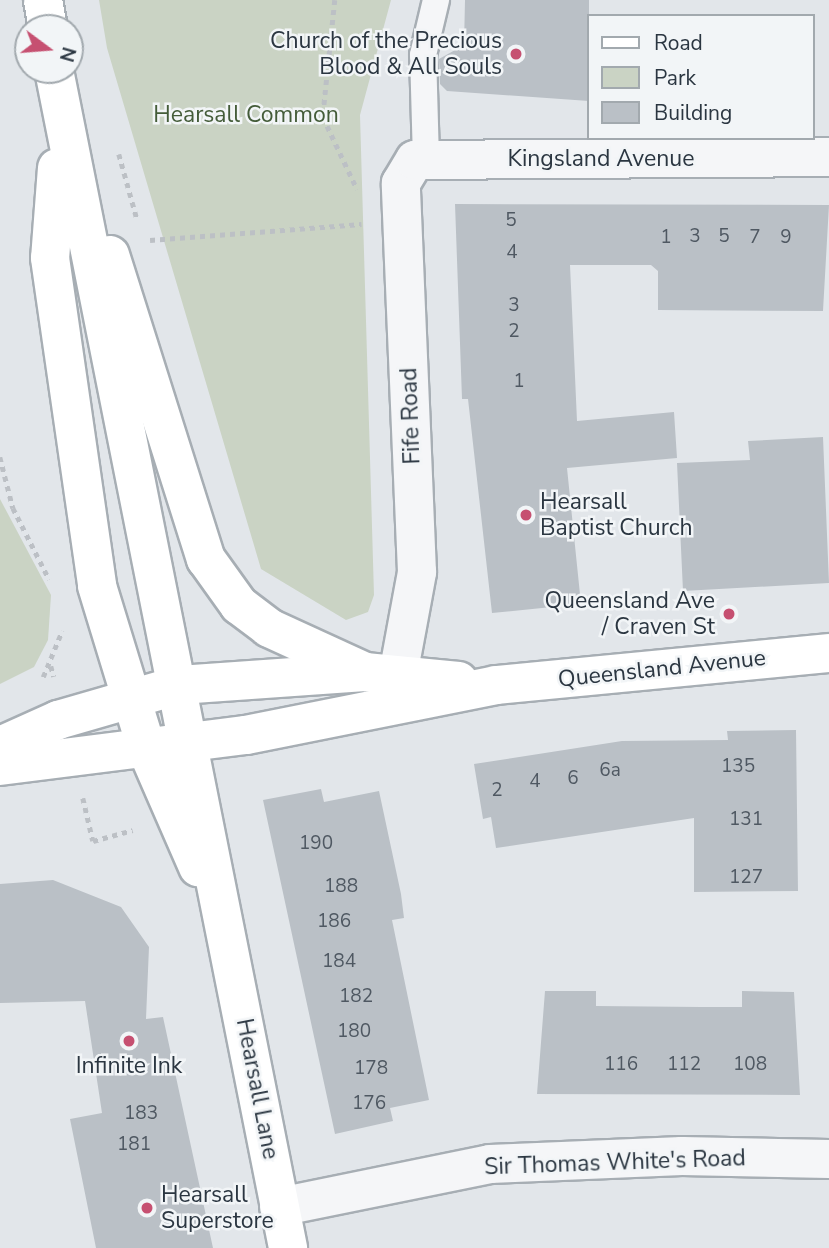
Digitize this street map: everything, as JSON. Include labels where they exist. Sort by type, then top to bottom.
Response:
[{"type":"main road","points":[[56,84],[78,210],[190,742]]},
{"type":"main road","points":[[61,117],[50,258],[97,586],[147,750]]},
{"type":"main road","points":[[78,210],[112,258],[205,559],[239,605],[270,628],[381,673]]},
{"type":"main road","name":"Queensland Avenue","points":[[0,766],[147,750],[496,685],[829,653]]},
{"type":"main road","name":"Queensland Avenue","points":[[0,746],[132,697],[179,685],[381,673],[496,685]]},
{"type":"main road","name":"Hearsall Lane","points":[[190,742],[288,1248]]},
{"type":"main road","name":"Hearsall Lane","points":[[147,750],[225,929]]},
{"type":"street","name":"Kingsland Avenue","points":[[421,160],[829,157]]},
{"type":"street","name":"Fife Road","points":[[381,673],[417,572],[401,183],[421,160]]},
{"type":"street","name":"Sir Thomas White's Road","points":[[279,1207],[490,1164],[829,1159]]},
{"type":"lane","points":[[421,160],[423,55],[436,0]]},
{"type":"path","points":[[335,0],[323,117],[350,184],[404,221]]},
{"type":"path","points":[[143,241],[404,221]]},
{"type":"path","points":[[0,457],[13,508],[54,592]]},
{"type":"path","points":[[40,681],[59,648],[61,623]]},
{"type":"green space","name":"Hearsall Common","points":[[99,0],[391,0],[360,115],[374,595],[368,612],[346,620],[261,569],[107,48]]},
{"type":"green space","points":[[0,499],[51,595],[48,640],[34,667],[0,684]]},
{"type":"building","name":"Church of the Precious Blood & All Souls","points":[[465,0],[589,0],[588,101],[447,91],[440,84],[439,59],[464,45]]},
{"type":"building","points":[[455,204],[829,205],[823,311],[658,310],[658,271],[651,265],[570,265],[577,421],[674,412],[677,458],[567,468],[581,604],[492,613],[468,399],[462,399]]},
{"type":"building","points":[[823,437],[829,583],[683,591],[677,463],[750,460],[748,441]]},
{"type":"building","points":[[796,730],[798,891],[694,892],[694,818],[496,848],[491,817],[483,819],[474,764],[622,741],[728,740],[727,731]]},
{"type":"building","points":[[321,789],[324,802],[379,791],[404,918],[392,920],[429,1100],[390,1108],[393,1121],[335,1134],[263,800]]},
{"type":"building","points":[[53,880],[121,907],[149,947],[146,1019],[163,1017],[213,1248],[96,1248],[70,1119],[102,1113],[85,1001],[0,1003],[0,884]]},
{"type":"building","points":[[545,991],[596,991],[596,1006],[701,1007],[742,1007],[742,991],[794,992],[800,1095],[537,1094]]},
{"type":"place","name":"Church of the Precious Blood & All Souls","points":[[516,54]]},
{"type":"place","name":"Hearsall Baptist Church","points":[[526,515]]},
{"type":"place","name":"Queensland Ave / Craven St","points":[[729,614]]},
{"type":"place","name":"Infinite Ink","points":[[129,1041]]},
{"type":"place","name":"Hearsall Superstore","points":[[147,1208]]}]
